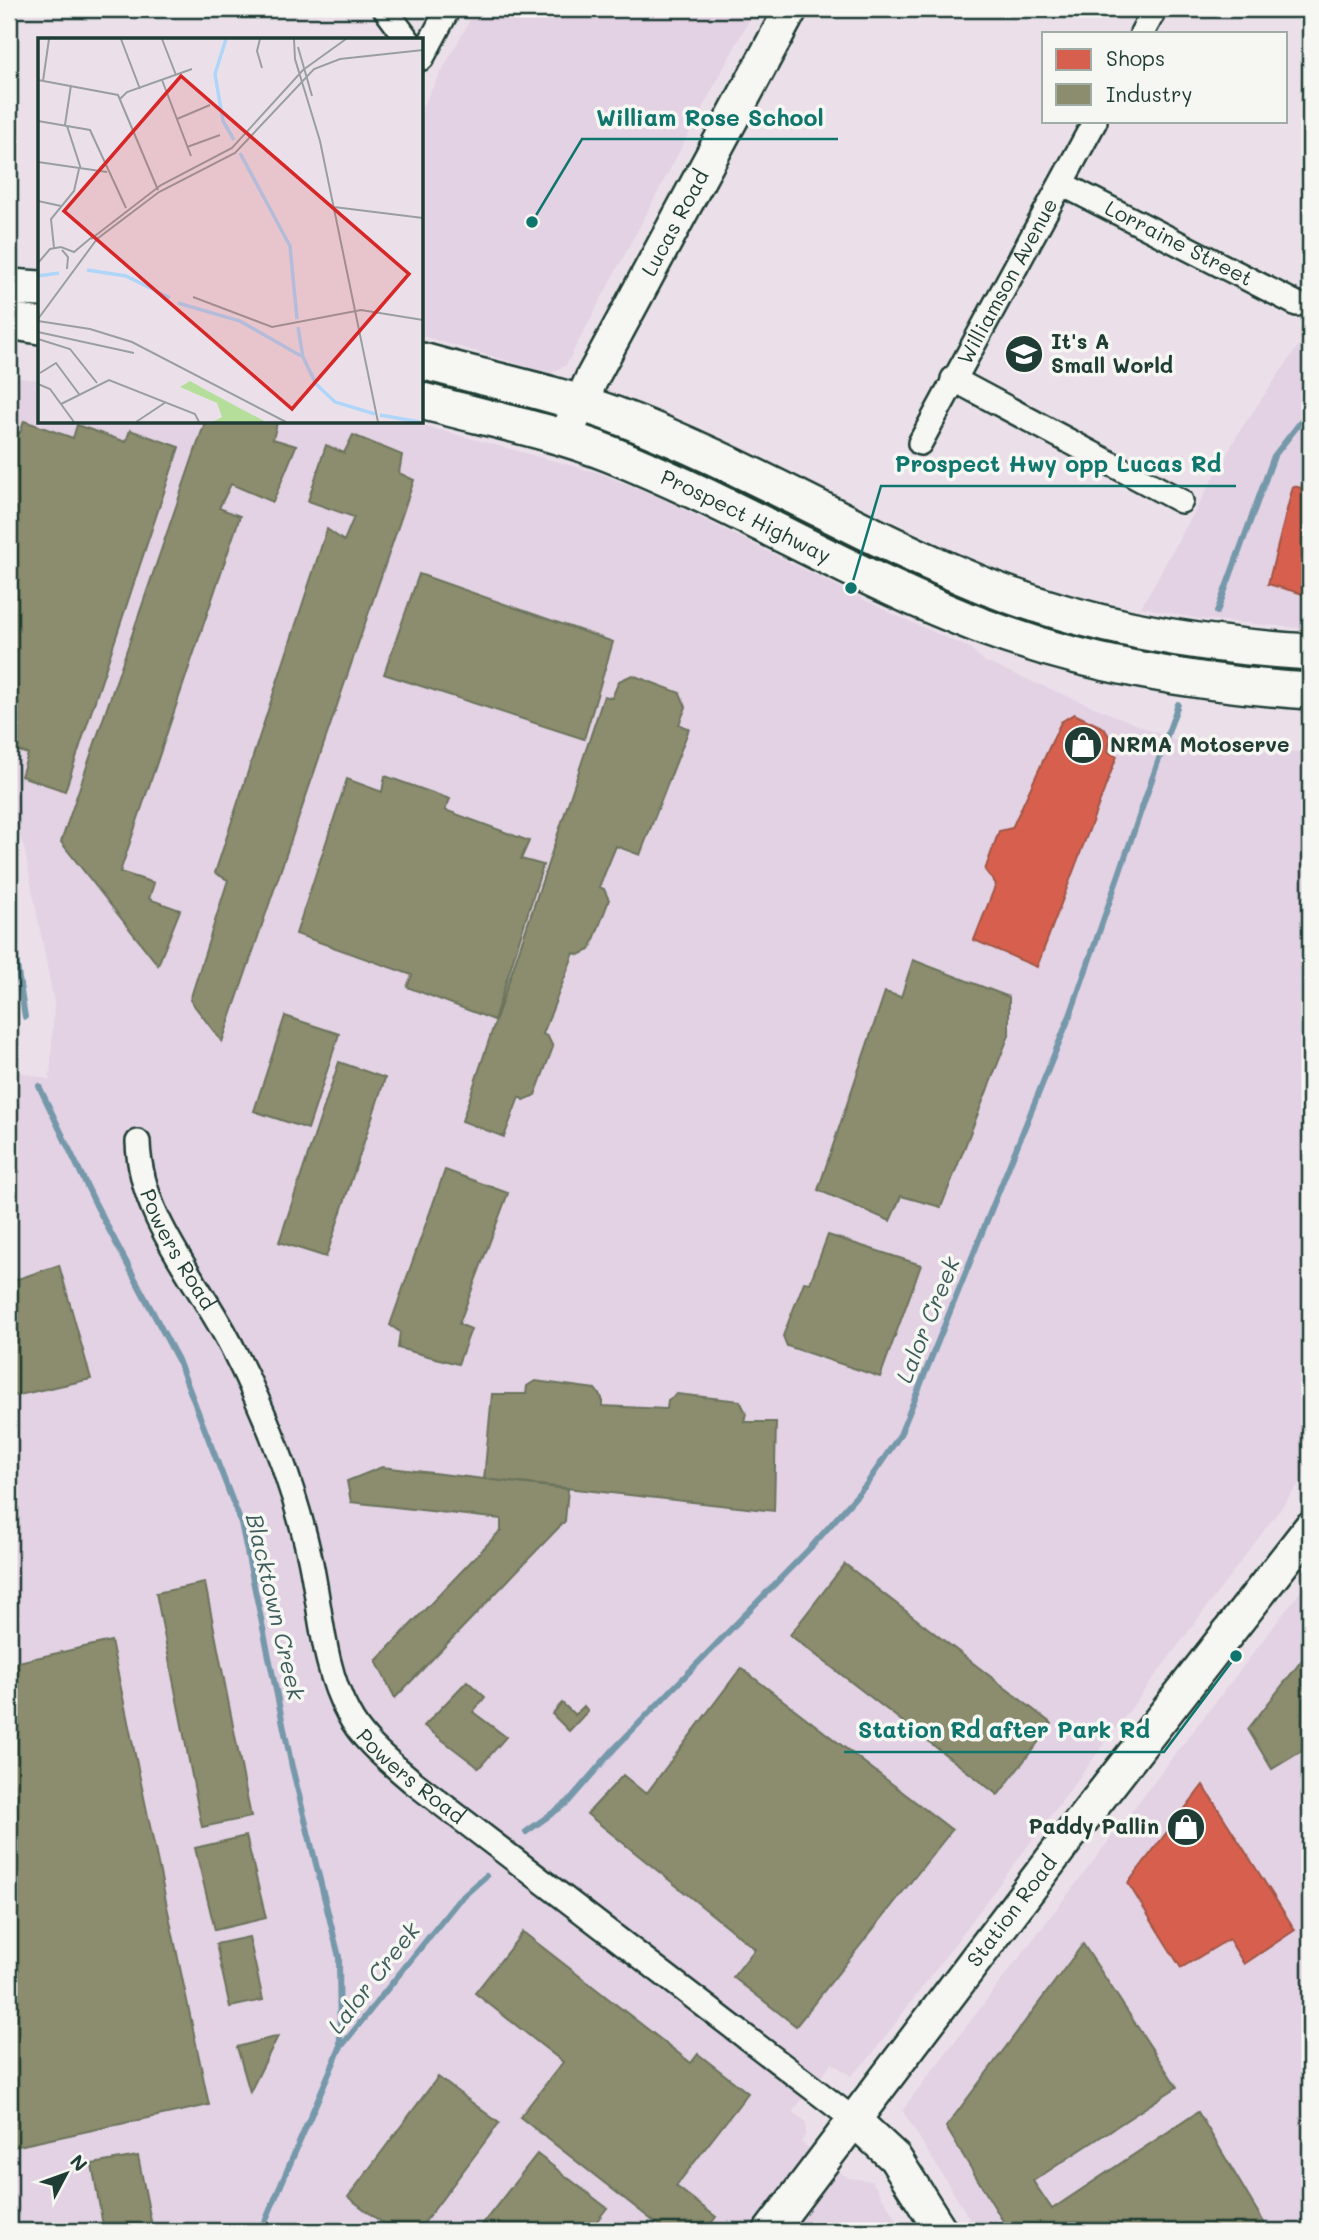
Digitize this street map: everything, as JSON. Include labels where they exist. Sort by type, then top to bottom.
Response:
[{"type":"main road","name":"Lucas Road","points":[[564,439],[791,9]]},
{"type":"main road","points":[[9,287],[38,289]]},
{"type":"main road","points":[[9,321],[38,326]]},
{"type":"main road","name":"Prospect Highway","points":[[424,362],[614,414],[706,453],[930,562],[1044,606],[1114,626],[1170,637],[1249,649],[1310,652]]},
{"type":"main road","name":"Prospect Highway","points":[[424,402],[564,439],[673,480],[933,606],[1013,637],[1083,659],[1154,673],[1239,687],[1310,691]]},
{"type":"main road","name":"Station Road","points":[[769,2231],[1124,1766],[1310,1528]]},
{"type":"main road","name":"Powers Road","points":[[854,2120],[895,2158],[941,2231]]},
{"type":"street","points":[[385,9],[408,38]]},
{"type":"street","points":[[424,44],[447,9]]},
{"type":"street","points":[[1143,32],[1155,9]]},
{"type":"street","name":"Williamson Avenue","points":[[920,443],[1095,122]]},
{"type":"street","name":"Lorraine Street","points":[[1062,184],[1297,304]]},
{"type":"street","points":[[954,379],[1181,501]]},
{"type":"street","name":"Powers Road","points":[[138,1142],[143,1188],[233,1348],[268,1421],[290,1482],[309,1555],[339,1694],[360,1732],[378,1752],[413,1782],[854,2120]]},
{"type":"shaded area","points":[[476,9],[755,9],[566,365],[551,373],[424,337],[424,103]]},
{"type":"shaded area","points":[[1310,329],[1310,629],[1200,619],[1141,607],[1241,429]]},
{"type":"shaded area","points":[[9,377],[38,380],[38,424],[417,424],[599,473],[663,499],[895,615],[970,648],[985,662],[1198,750],[1310,752],[1310,1469],[870,2057],[851,2076],[832,2063],[793,2111],[806,2123],[806,2134],[801,2142],[848,2178],[872,2181],[904,2231],[9,2231],[9,1069],[50,1080],[54,1002],[24,847],[9,808]]},
{"type":"shaded area","points":[[1310,1579],[1310,2231],[977,2231],[902,2110]]},
{"type":"building: Shops","points":[[1293,486],[1310,490],[1310,596],[1268,584]]},
{"type":"building: Shops","points":[[1074,714],[1104,728],[1110,738],[1108,752],[1117,756],[1037,967],[974,940],[996,884],[985,870],[999,831],[1012,828],[1061,722]]},
{"type":"building: Shops","points":[[1203,1785],[1295,1930],[1244,1964],[1229,1939],[1181,1968],[1128,1883]]},
{"type":"building: Industry","points":[[24,421],[73,438],[77,425],[126,442],[130,430],[179,447],[65,791],[21,776],[28,754],[9,748],[9,429],[20,433]]},
{"type":"building: Industry","points":[[204,424],[277,424],[273,439],[296,446],[273,502],[231,484],[219,508],[240,516],[120,872],[154,883],[149,899],[180,910],[158,965],[61,842]]},
{"type":"building: Industry","points":[[353,435],[402,455],[399,473],[414,480],[222,1042],[190,1000],[228,880],[215,873],[327,529],[344,541],[354,517],[308,501],[326,445],[344,453]]},
{"type":"building: Industry","points":[[419,574],[613,642],[584,739],[384,674]]},
{"type":"building: Industry","points":[[632,675],[680,693],[686,707],[679,724],[689,729],[640,855],[616,846],[599,887],[604,889],[609,900],[590,950],[579,955],[574,953],[543,1034],[548,1037],[553,1047],[535,1095],[524,1100],[519,1097],[504,1137],[462,1121],[604,696],[612,698],[619,681]]},
{"type":"building: Industry","points":[[385,776],[450,799],[445,810],[529,841],[521,859],[543,865],[494,1020],[407,987],[412,975],[296,934],[347,779],[382,792]]},
{"type":"building: Industry","points":[[913,960],[1009,997],[1009,1035],[941,1207],[901,1196],[890,1221],[818,1190],[885,992],[901,997]]},
{"type":"building: Industry","points":[[285,1016],[339,1034],[308,1129],[254,1111]]},
{"type":"building: Industry","points":[[339,1062],[385,1078],[326,1257],[279,1242]]},
{"type":"building: Industry","points":[[9,1141],[19,1172],[9,1175]]},
{"type":"building: Industry","points":[[445,1170],[508,1193],[459,1324],[471,1329],[458,1364],[398,1348],[400,1332],[390,1325]]},
{"type":"building: Industry","points":[[828,1235],[921,1265],[880,1377],[787,1346],[783,1336],[804,1282],[810,1283]]},
{"type":"building: Industry","points":[[59,1265],[91,1379],[14,1396],[9,1380],[9,1282]]},
{"type":"building: Industry","points":[[535,1381],[595,1389],[602,1398],[602,1406],[667,1409],[668,1400],[677,1394],[740,1401],[746,1413],[744,1422],[776,1422],[774,1511],[484,1479],[492,1394],[526,1394],[527,1386]]},
{"type":"building: Industry","points":[[382,1467],[568,1489],[565,1521],[395,1698],[376,1661],[501,1530],[501,1519],[351,1502],[347,1481]]},
{"type":"building: Industry","points":[[845,1564],[1052,1724],[998,1795],[790,1635]]},
{"type":"building: Industry","points":[[205,1583],[251,1817],[202,1827],[156,1593]]},
{"type":"building: Industry","points":[[111,1641],[209,2105],[9,2148],[9,1664]]},
{"type":"building: Industry","points":[[1310,1650],[1310,1746],[1272,1769],[1248,1729]]},
{"type":"building: Industry","points":[[741,1668],[952,1830],[796,2026],[733,1977],[755,1949],[587,1814],[623,1775],[646,1794]]},
{"type":"building: Industry","points":[[467,1681],[485,1697],[473,1712],[506,1737],[479,1768],[424,1726]]},
{"type":"building: Industry","points":[[562,1703],[575,1715],[584,1706],[588,1711],[569,1731],[552,1714]]},
{"type":"building: Industry","points":[[246,1836],[266,1918],[215,1930],[195,1848]]},
{"type":"building: Industry","points":[[523,1932],[691,2063],[698,2054],[748,2093],[676,2186],[716,2217],[705,2231],[666,2231],[520,2117],[563,2062],[475,1993]]},
{"type":"building: Industry","points":[[249,1937],[263,2000],[230,2007],[216,1944]]},
{"type":"building: Industry","points":[[1083,1944],[1177,2087],[1033,2181],[1052,2209],[1198,2112],[1269,2231],[1009,2231],[946,2127]]},
{"type":"building: Industry","points":[[278,2036],[250,2092],[237,2047]]},
{"type":"building: Industry","points":[[438,2077],[499,2123],[418,2231],[393,2231],[348,2197]]},
{"type":"building: Industry","points":[[537,2154],[607,2208],[589,2231],[477,2231]]},
{"type":"building: Industry","points":[[138,2156],[153,2231],[104,2231],[92,2164]]},
{"type":"waterway","name":"Lalor Creek","points":[[1217,612],[1274,456],[1310,410]]},
{"type":"waterway","name":"Lalor Creek","points":[[526,1832],[568,1802],[614,1749],[812,1546],[866,1485],[900,1435],[1071,1013],[1178,704]]},
{"type":"waterway","name":"Blacktown Creek","points":[[9,915],[25,1017]]},
{"type":"waterway","name":"Blacktown Creek","points":[[39,1086],[96,1205],[178,1360],[241,1523],[292,1767],[339,1957],[340,2048]]},
{"type":"waterway","name":"Lalor Creek","points":[[261,2231],[340,2048],[458,1901],[486,1876]]},
{"type":"place","name":"William Rose School","points":[[532,222]]},
{"type":"place","name":"It's A Small World","points":[[1024,354]]},
{"type":"place","name":"Prospect Hwy opp Lucas Rd","points":[[851,588]]},
{"type":"place","name":"NRMA Motoserve","points":[[1083,745]]},
{"type":"place","name":"Station Rd after Park Rd","points":[[1236,1656]]},
{"type":"place","name":"Paddy Pallin","points":[[1186,1827]]}]
